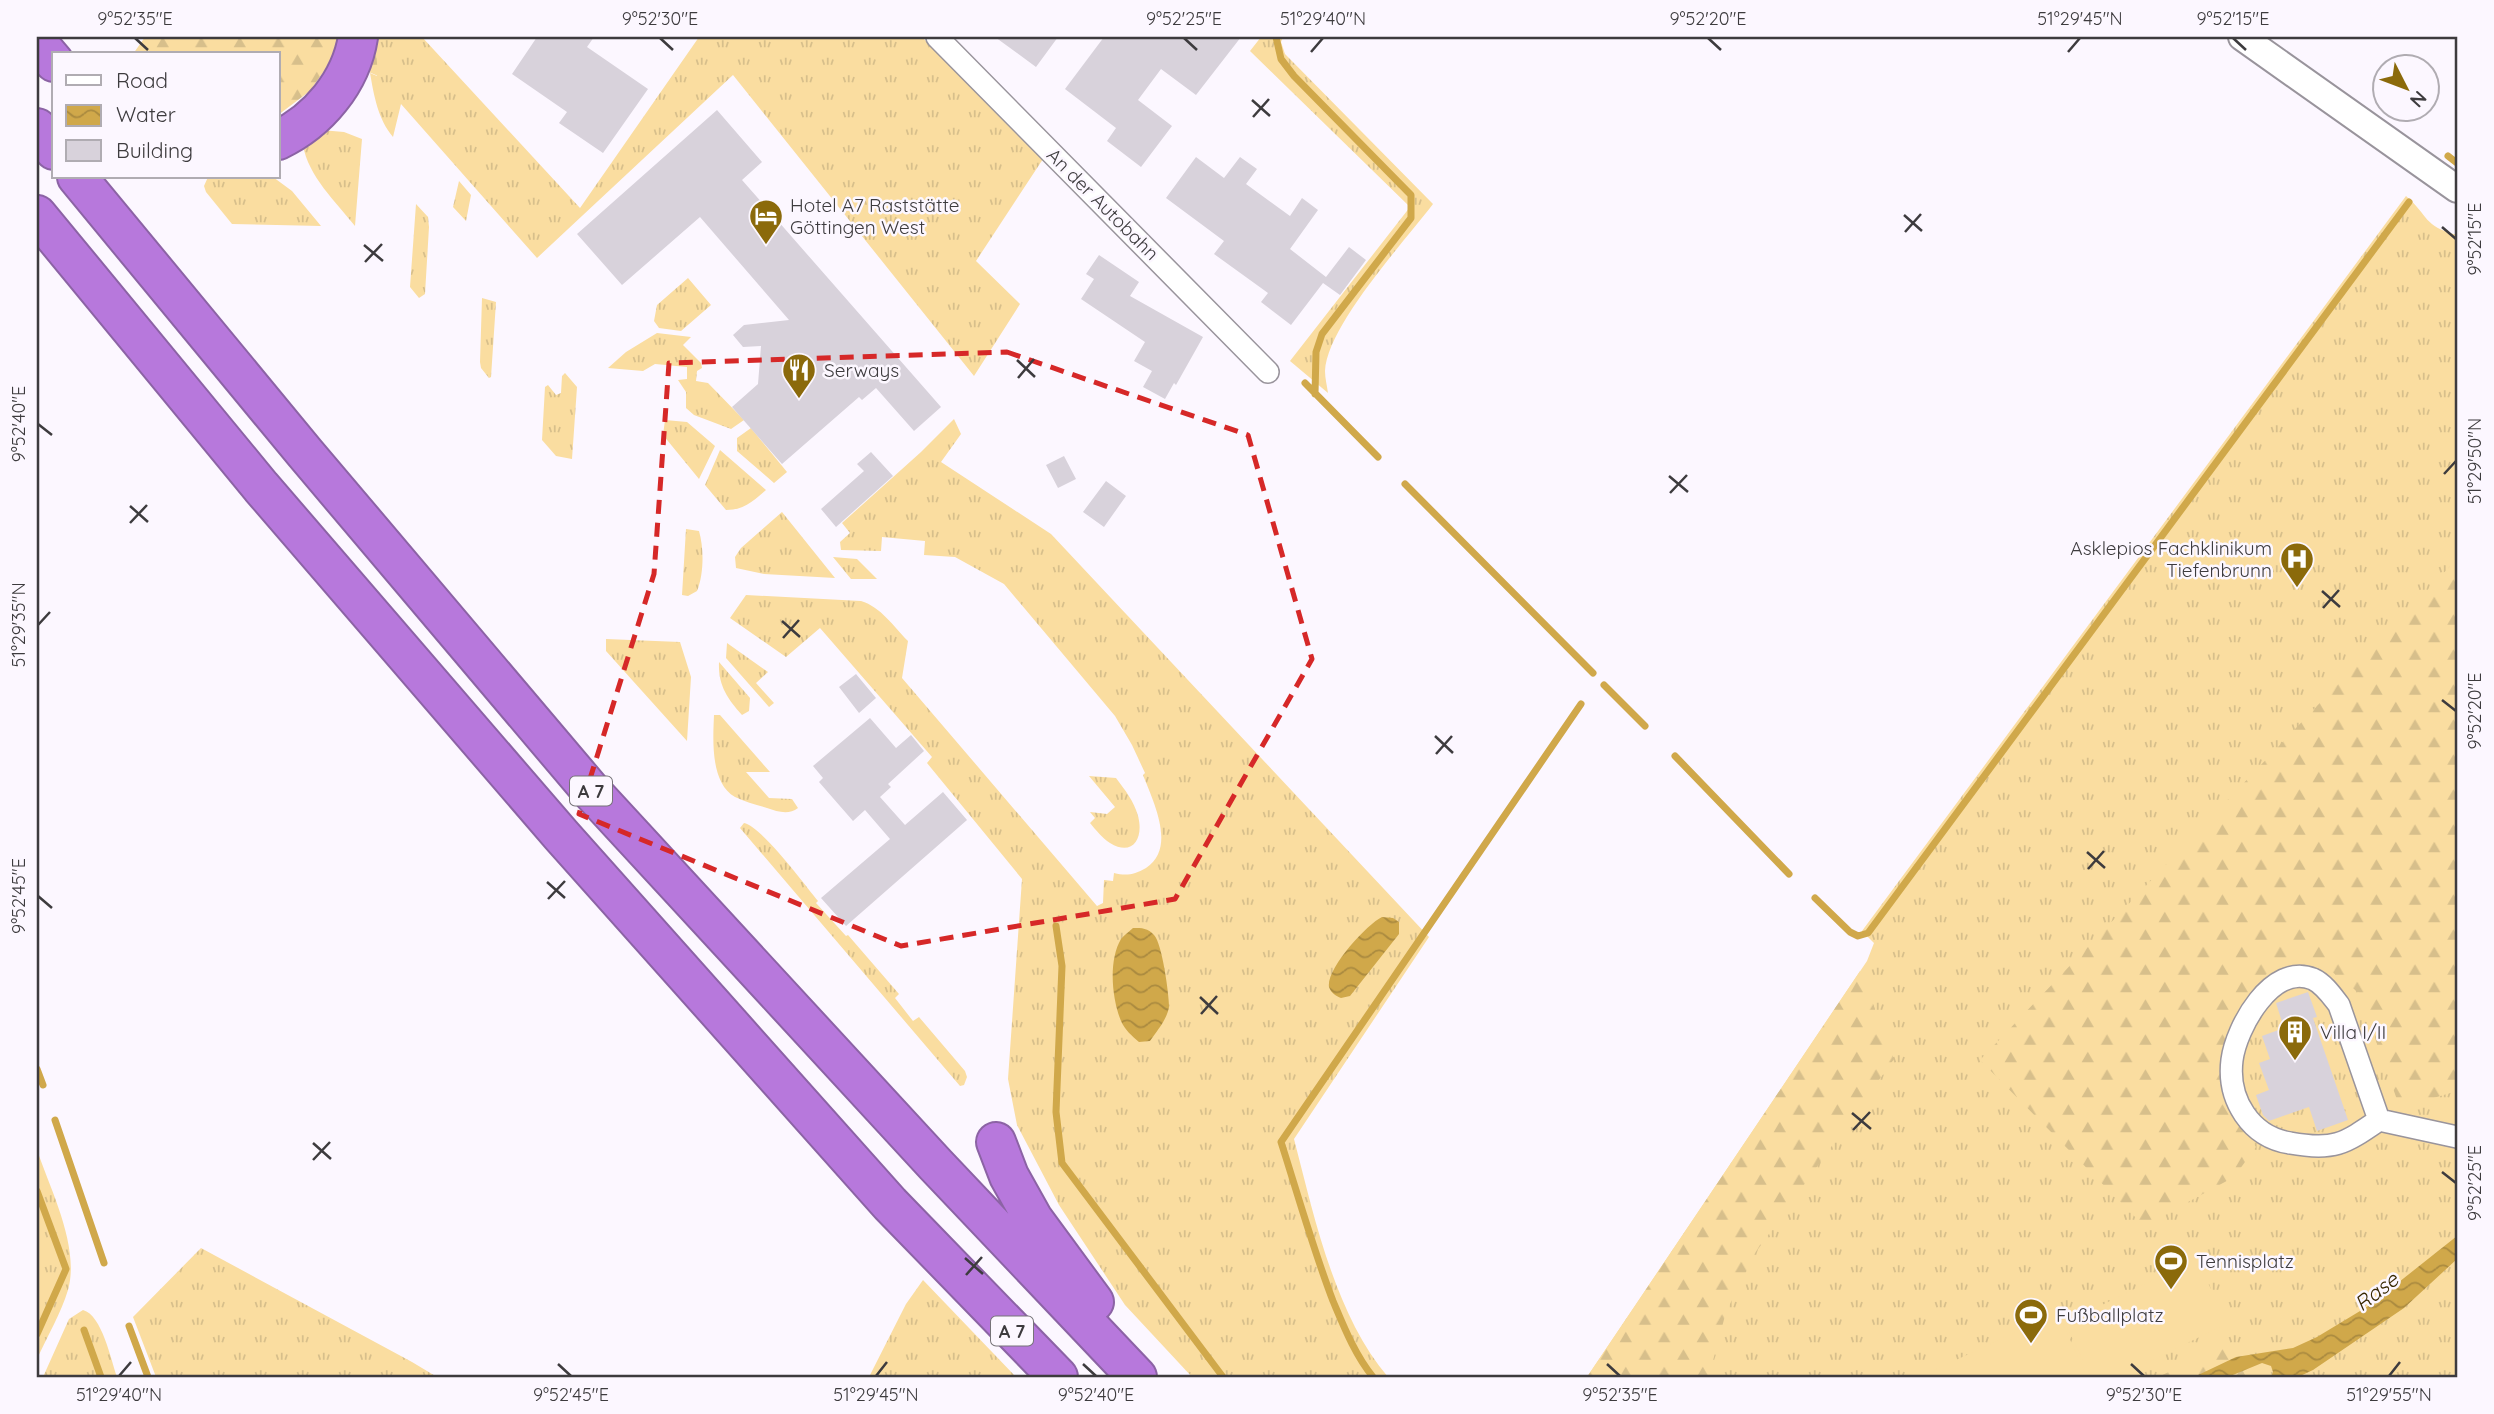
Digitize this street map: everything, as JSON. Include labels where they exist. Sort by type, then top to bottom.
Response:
[{"type":"highway","points":[[280,139],[293,133],[317,114],[336,92],[351,64],[358,37]]},
{"type":"highway","points":[[37,42],[52,60]]},
{"type":"highway","points":[[37,128],[52,147]]},
{"type":"highway","name":"A 7","points":[[78,178],[304,453],[592,792],[935,1164],[1137,1377]]},
{"type":"highway","name":"A 7","points":[[37,215],[261,487],[561,835],[890,1204],[1058,1377]]},
{"type":"highway","points":[[996,1142],[1009,1176],[1033,1219],[1149,1377]]},
{"type":"street","name":"An der Autobahn","points":[[937,37],[1269,372]]},
{"type":"street","points":[[2242,37],[2457,189]]},
{"type":"street","points":[[2379,1120],[2339,1005],[2328,990],[2314,979],[2297,976],[2280,981],[2267,991],[2253,1009],[2238,1037],[2232,1061],[2233,1082],[2241,1110],[2250,1124],[2272,1139],[2307,1146],[2347,1142],[2379,1120],[2457,1137]]},
{"type":"highlighted area","points":[[1007,352],[1248,435],[1312,659],[1175,899],[901,946],[579,814],[654,574],[669,363]]},
{"type":"green space","points":[[145,37],[375,37],[378,76],[334,57],[310,91],[280,114],[280,52],[134,52]]},
{"type":"green space","points":[[375,37],[422,37],[580,208],[699,37],[922,37],[1043,159],[976,261],[1020,304],[974,376],[733,75],[537,258],[401,104],[393,137],[377,107],[373,90],[370,73],[377,76]]},
{"type":"green space","points":[[1261,37],[1283,37],[1281,42],[1285,54],[1433,204],[1369,285],[1339,331],[1329,352],[1325,371],[1328,393],[1290,361],[1410,207],[1250,51]]},
{"type":"green space","points":[[321,130],[344,132],[362,139],[355,226],[317,178],[306,156],[303,145]]},
{"type":"green space","points":[[208,178],[274,178],[292,191],[321,226],[232,224],[204,186]]},
{"type":"green space","points":[[459,181],[471,195],[466,221],[453,207]]},
{"type":"green space","name":"Asklepios Fachklinikum Tiefenbrunn","points":[[2406,196],[2432,224],[2457,235],[2457,1377],[1587,1377],[1867,961],[1874,943],[1862,931]]},
{"type":"green space","points":[[416,204],[428,217],[429,227],[425,294],[419,298],[410,287]]},
{"type":"green space","points":[[688,278],[711,305],[681,331],[659,328],[654,321],[657,305]]},
{"type":"green space","points":[[482,298],[496,302],[489,378],[480,362]]},
{"type":"green space","points":[[657,333],[691,337],[683,345],[701,363],[702,368],[697,371],[696,381],[708,383],[744,420],[731,429],[694,415],[686,408],[686,392],[678,380],[687,379],[687,367],[655,364],[643,371],[608,368],[626,352]]},
{"type":"green space","points":[[565,373],[577,387],[572,459],[556,456],[542,440],[545,387],[548,385],[556,395],[561,393],[562,376]]},
{"type":"green space","points":[[954,419],[961,434],[941,462],[1051,534],[1429,937],[1294,1139],[1319,1232],[1340,1295],[1370,1352],[1388,1377],[1192,1377],[1125,1305],[1059,1205],[1017,1125],[1008,1079],[1022,879],[927,763],[932,757],[820,628],[786,657],[730,618],[746,595],[861,601],[875,608],[908,641],[902,678],[1097,906],[1103,903],[1104,880],[1113,881],[1114,873],[1130,874],[1146,868],[1160,849],[1160,824],[1143,775],[1145,773],[1132,745],[1115,716],[1004,584],[955,557],[924,555],[925,541],[882,537],[881,551],[841,550],[840,542],[850,533],[842,523]]},
{"type":"green space","points":[[665,420],[687,422],[715,446],[699,479],[663,435]]},
{"type":"green space","points":[[751,428],[787,472],[774,483],[737,451],[737,438]]},
{"type":"green space","points":[[720,450],[766,490],[743,507],[726,510],[705,485]]},
{"type":"green space","points":[[782,512],[835,578],[764,574],[736,568],[735,557],[741,548]]},
{"type":"green space","points":[[686,529],[699,531],[702,553],[697,591],[688,596],[682,595]]},
{"type":"green space","points":[[833,557],[857,559],[877,579],[851,579]]},
{"type":"green space","points":[[2457,559],[2457,1091],[2400,1108],[2359,993],[2317,960],[2281,960],[2254,986],[2220,1066],[2233,1118],[2256,1147],[2234,1177],[2144,1226],[1980,1060]]},
{"type":"green space","points":[[606,639],[680,642],[691,677],[687,741],[606,651]]},
{"type":"green space","points":[[727,643],[768,672],[756,683],[774,703],[769,707],[726,658]]},
{"type":"green space","points":[[719,662],[750,698],[749,711],[742,715],[724,691]]},
{"type":"green space","points":[[714,715],[720,715],[770,772],[746,772],[769,798],[792,799],[798,808],[787,812],[775,811],[739,799],[727,790],[721,782],[715,760]]},
{"type":"green space","points":[[1089,776],[1116,778],[1132,801],[1138,816],[1139,831],[1138,838],[1131,846],[1118,847],[1110,843],[1090,823],[1095,818],[1090,812],[1107,814],[1115,807]]},
{"type":"green space","points":[[744,823],[761,834],[782,857],[818,901],[816,903],[899,994],[895,998],[913,1021],[919,1017],[965,1071],[967,1077],[964,1085],[960,1086],[740,828]]},
{"type":"green space","points":[[1860,971],[1894,1059],[1756,1252],[1726,1312],[1711,1368],[1714,1377],[1587,1377]]},
{"type":"green space","points":[[37,1150],[62,1219],[71,1273],[65,1299],[37,1359]]},
{"type":"green space","points":[[201,1248],[437,1377],[156,1377],[133,1317]]},
{"type":"green space","name":"Tennisplatz","points":[[2196,1259],[2228,1323],[2118,1377],[2091,1377],[2065,1323]]},
{"type":"green space","points":[[923,1280],[1016,1377],[869,1377],[906,1304]]},
{"type":"green space","points":[[83,1310],[90,1314],[101,1329],[117,1377],[43,1377],[69,1319]]},
{"type":"green space","name":"Fußballplatz","points":[[2058,1313],[2087,1377],[1919,1377]]},
{"type":"green space","points":[[2229,1344],[2246,1377],[2158,1377]]},
{"type":"water","points":[[1382,917],[1393,918],[1399,922],[1399,934],[1350,996],[1341,998],[1332,993],[1329,987],[1330,979],[1340,959],[1358,937]]},
{"type":"water","points":[[1133,928],[1145,929],[1154,935],[1160,948],[1166,980],[1168,1011],[1150,1041],[1139,1042],[1125,1027],[1118,1012],[1114,991],[1113,969],[1117,948],[1121,939]]},
{"type":"water","points":[[2457,1236],[2457,1259],[2404,1308],[2313,1370],[2298,1377],[2271,1377],[2271,1366],[2262,1363],[2228,1377],[2194,1377],[2236,1357],[2293,1348],[2317,1337],[2370,1305]]},
{"type":"building","points":[[537,37],[594,37],[587,47],[648,89],[603,153],[559,123],[567,112],[512,74]]},
{"type":"building","points":[[995,37],[1058,37],[1036,67]]},
{"type":"building","points":[[1104,37],[1241,37],[1196,95],[1161,69],[1138,100],[1172,126],[1141,167],[1107,141],[1116,128],[1065,89]]},
{"type":"building","points":[[717,110],[762,162],[742,180],[941,407],[914,431],[876,388],[862,400],[859,397],[782,464],[732,407],[758,384],[761,346],[743,347],[733,335],[744,325],[789,320],[700,217],[622,285],[577,234]]},
{"type":"building","points":[[1196,157],[1224,178],[1240,157],[1257,169],[1246,184],[1290,216],[1302,198],[1318,210],[1290,249],[1326,277],[1349,247],[1366,260],[1340,295],[1323,283],[1291,325],[1261,302],[1268,293],[1214,254],[1224,241],[1166,198]]},
{"type":"building","points":[[1099,255],[1139,282],[1130,296],[1203,337],[1165,399],[1143,387],[1152,371],[1134,361],[1145,342],[1081,299],[1094,279],[1086,274]]},
{"type":"building","points":[[871,452],[893,476],[836,527],[821,509],[864,471],[857,464]]},
{"type":"building","points":[[1064,456],[1076,479],[1058,488],[1046,465]]},
{"type":"building","points":[[1106,481],[1126,496],[1104,527],[1083,512]]},
{"type":"building","points":[[856,674],[876,698],[859,713],[839,687]]},
{"type":"building","points":[[870,718],[896,748],[911,735],[924,751],[888,784],[891,787],[880,797],[905,825],[943,792],[967,820],[846,926],[821,898],[890,839],[865,810],[853,821],[819,782],[823,778],[813,766]]},
{"type":"building","name":"Villa I/II","points":[[2308,992],[2317,1017],[2313,1018],[2348,1120],[2317,1131],[2309,1107],[2269,1121],[2263,1115],[2256,1095],[2269,1090],[2259,1063],[2270,1059],[2262,1036],[2284,1028],[2276,1003]]},
{"type":"waterway","points":[[1276,37],[1281,59],[1294,76],[1411,195],[1411,218],[1322,334],[1316,352],[1315,394]]},
{"type":"waterway","points":[[2448,156],[2457,163]]},
{"type":"waterway","points":[[1815,898],[1850,932],[1858,936],[1868,933],[2409,202]]},
{"type":"waterway","points":[[1305,383],[1378,457]]},
{"type":"waterway","points":[[1405,484],[1593,673]]},
{"type":"waterway","points":[[1604,685],[1645,726]]},
{"type":"waterway","points":[[1373,1377],[1355,1350],[1333,1301],[1281,1142],[1581,704]]},
{"type":"waterway","points":[[1675,756],[1789,874]]},
{"type":"waterway","points":[[1056,926],[1062,966],[1056,1112],[1062,1163],[1223,1377]]},
{"type":"waterway","points":[[37,1069],[43,1085]]},
{"type":"waterway","points":[[55,1120],[104,1263]]},
{"type":"waterway","points":[[37,1191],[66,1269],[37,1334]]},
{"type":"waterway","points":[[129,1326],[148,1377]]},
{"type":"waterway","points":[[84,1330],[101,1377]]},
{"type":"place","name":"Hotel A7 Raststätte Göttingen West","points":[[766,246]]},
{"type":"place","name":"Serways","points":[[799,400]]},
{"type":"place","name":"Asklepios Fachklinikum Tiefenbrunn","points":[[2297,589]]},
{"type":"place","name":"Villa I/II","points":[[2295,1062]]},
{"type":"place","name":"Tennisplatz","points":[[2171,1291]]},
{"type":"place","name":"Fußballplatz","points":[[2031,1345]]},
{"type":"water label","name":"Rase","points":[[2376,1291]]}]
